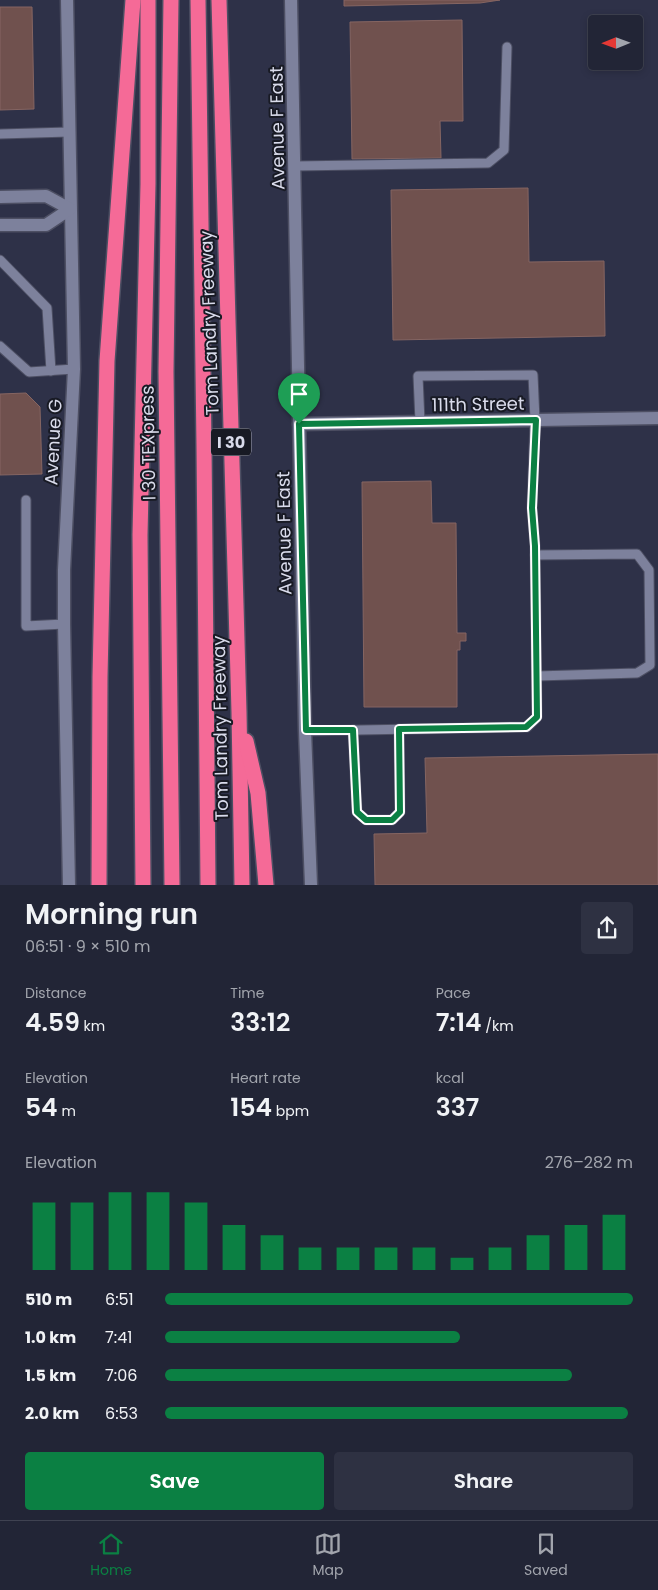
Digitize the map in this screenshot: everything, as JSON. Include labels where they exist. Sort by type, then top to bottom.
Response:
[{"type":"highway","points":[[99,885],[100,678],[107,361],[133,0]]},
{"type":"highway","points":[[143,885],[140,536],[148,184],[148,0]]},
{"type":"highway","name":"I 30 TEXpress","points":[[171,0],[166,372],[172,885]]},
{"type":"highway","points":[[198,0],[208,885]]},
{"type":"highway","name":"Tom Landry Freeway","points":[[219,0],[242,885]]},
{"type":"highway","points":[[148,184],[166,372]]},
{"type":"highway","points":[[239,712],[258,793],[266,885]]},
{"type":"street","name":"Avenue G","points":[[67,0],[74,369],[64,560],[69,885]]},
{"type":"street","name":"Avenue F East","points":[[291,0],[306,730],[312,885]]},
{"type":"street","points":[[0,197],[46,196],[70,210],[46,225],[0,225]]},
{"type":"street","name":"111th Street","points":[[299,424],[658,418]]},
{"type":"lane","points":[[295,166],[488,164],[504,150],[507,47]]},
{"type":"lane","points":[[0,134],[69,132]]},
{"type":"lane","points":[[0,260],[47,308],[51,371]]},
{"type":"lane","points":[[0,346],[29,372],[74,369]]},
{"type":"lane","points":[[306,730],[526,727],[537,717],[538,676],[532,508],[536,420],[533,374],[418,376],[420,422]]},
{"type":"lane","points":[[26,500],[26,626],[64,624]]},
{"type":"lane","points":[[535,555],[637,554],[649,570],[650,665],[636,673],[538,676]]},
{"type":"lane","points":[[353,730],[357,812],[366,820],[392,820],[400,812],[399,729]]},
{"type":"building","points":[[344,0],[500,0],[480,3],[344,6]]},
{"type":"building","points":[[0,7],[32,7],[34,109],[0,110]]},
{"type":"building","points":[[462,20],[463,121],[440,121],[441,158],[352,159],[350,22]]},
{"type":"building","points":[[528,188],[529,262],[604,261],[605,336],[393,340],[391,190]]},
{"type":"building","points":[[26,393],[40,407],[42,474],[0,475],[0,394]]},
{"type":"building","points":[[431,481],[432,523],[456,523],[457,633],[466,633],[466,641],[460,641],[460,650],[457,650],[457,707],[364,707],[362,482]]},
{"type":"building","points":[[658,754],[658,885],[375,885],[374,834],[427,833],[425,758]]},
{"type":"route","points":[[536,420],[532,508],[535,546],[537,717],[526,727],[399,729],[400,812],[392,820],[366,820],[357,812],[353,730],[306,730],[299,424],[536,420]]}]
